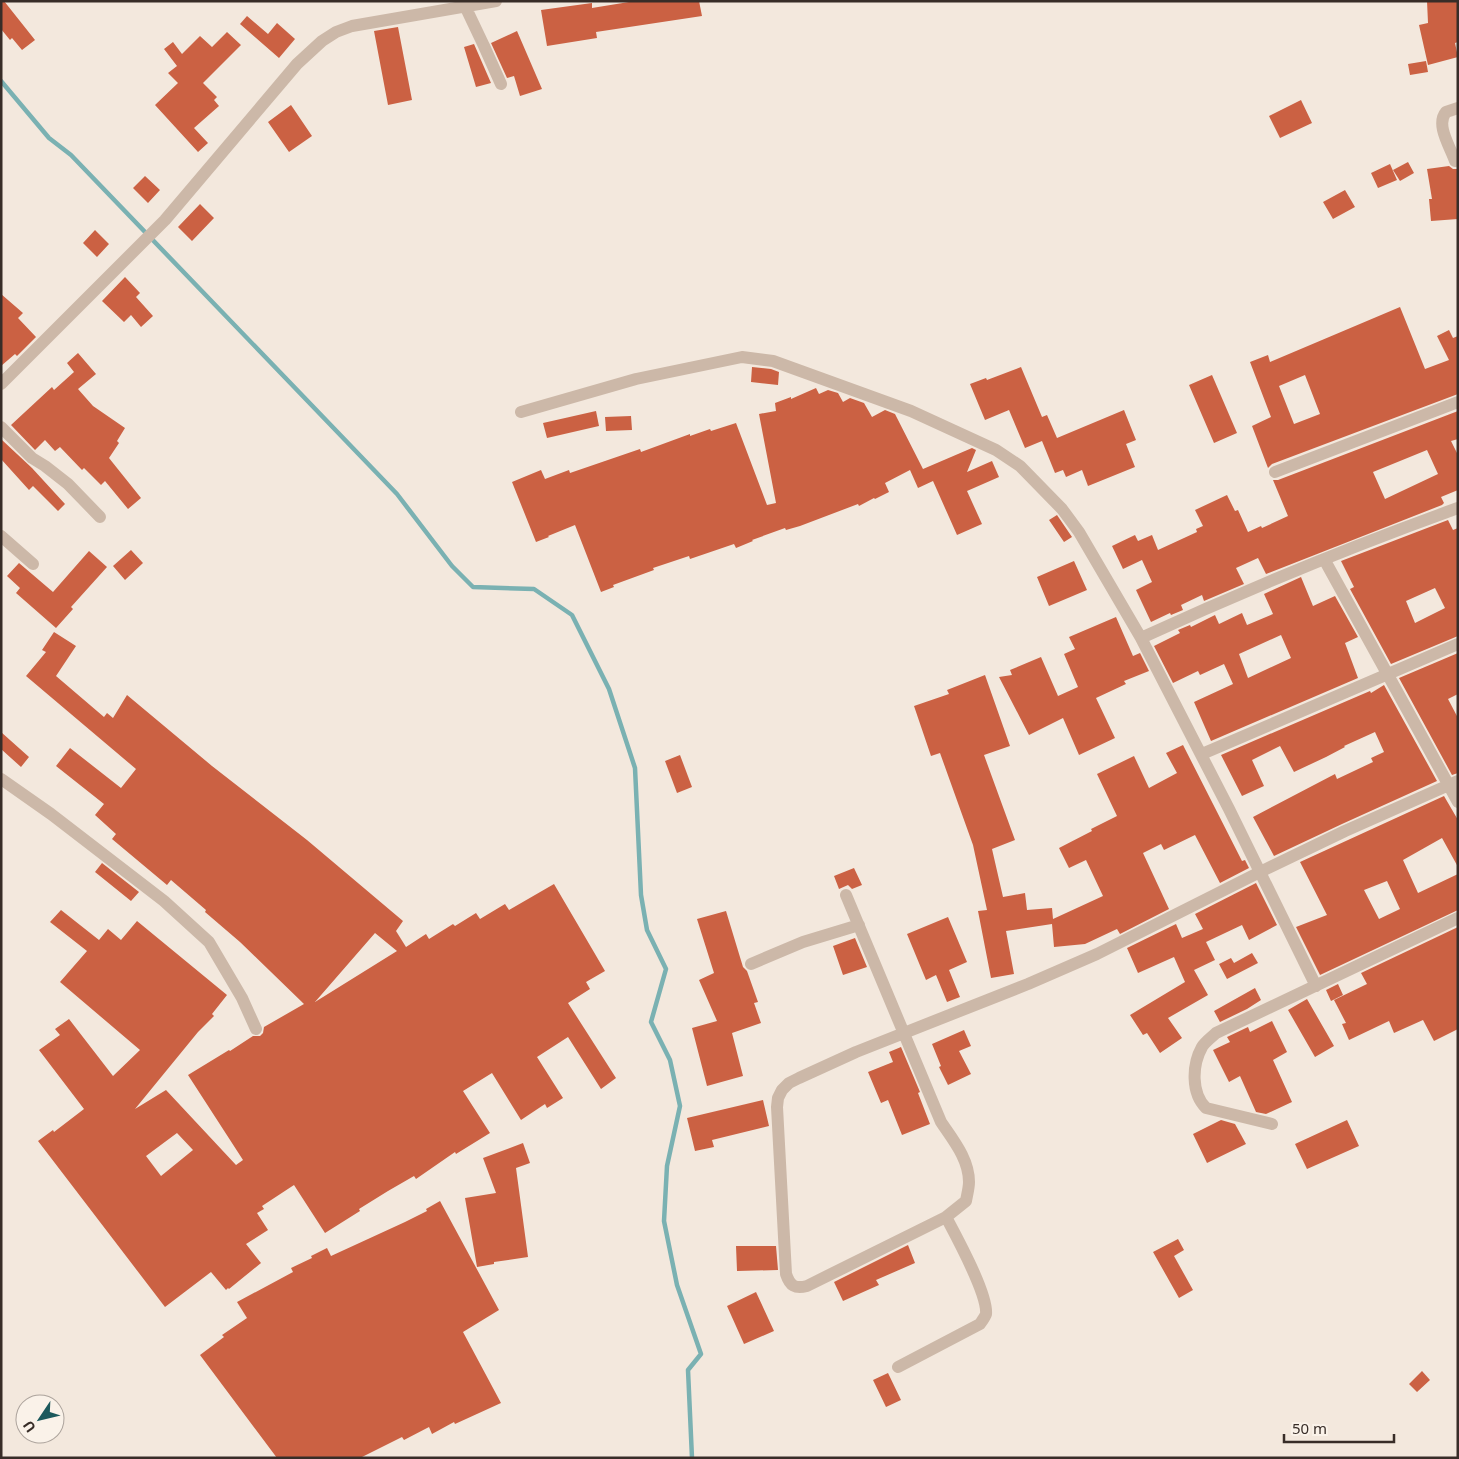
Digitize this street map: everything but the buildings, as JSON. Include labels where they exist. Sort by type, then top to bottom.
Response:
[{"type":"street","points":[[1,384],[136,250],[164,220],[296,64],[322,41],[336,32],[352,26],[496,1]]},
{"type":"street","points":[[472,4],[484,46],[501,84]]},
{"type":"street","points":[[1455,162],[1443,130],[1442,120],[1446,112],[1458,108]]},
{"type":"street","points":[[521,412],[636,379],[742,357],[773,361],[911,411],[996,450],[1020,466],[1062,509],[1078,532],[1141,638],[1202,754],[1316,986]]},
{"type":"street","points":[[1275,472],[1458,402]]},
{"type":"street","points":[[1,427],[32,458],[68,484],[100,517]]},
{"type":"street","points":[[1141,638],[1225,600],[1324,559],[1458,508]]},
{"type":"street","points":[[1,536],[33,564]]},
{"type":"street","points":[[1324,559],[1388,674],[1453,783],[1458,802]]},
{"type":"street","points":[[1202,754],[1458,644]]},
{"type":"street","points":[[1,779],[51,814],[164,901],[209,942],[242,998],[256,1029]]},
{"type":"street","points":[[846,895],[859,925],[904,1034],[941,1122],[962,1153],[969,1181],[966,1201],[946,1216],[807,1286],[799,1288],[793,1287],[788,1282],[786,1274],[781,1191],[777,1107],[778,1098],[782,1090],[789,1083],[856,1052],[904,1034],[1028,984],[1097,954],[1345,831],[1453,783]]},
{"type":"street","points":[[1272,1124],[1206,1108],[1195,1089],[1196,1066],[1202,1046],[1216,1033],[1458,918]]},
{"type":"street","points":[[751,964],[803,942],[859,925]]},
{"type":"street","points":[[898,1367],[980,1324],[986,1315],[985,1303],[975,1274],[946,1216]]},
{"type":"waterway","points":[[1,81],[49,138],[71,155],[397,494],[452,566],[473,587],[534,589],[572,615],[609,689],[635,768],[641,895],[647,930],[666,969],[651,1022],[670,1060],[680,1106],[667,1166],[664,1221],[677,1285],[701,1354],[688,1370],[692,1458]]}]
